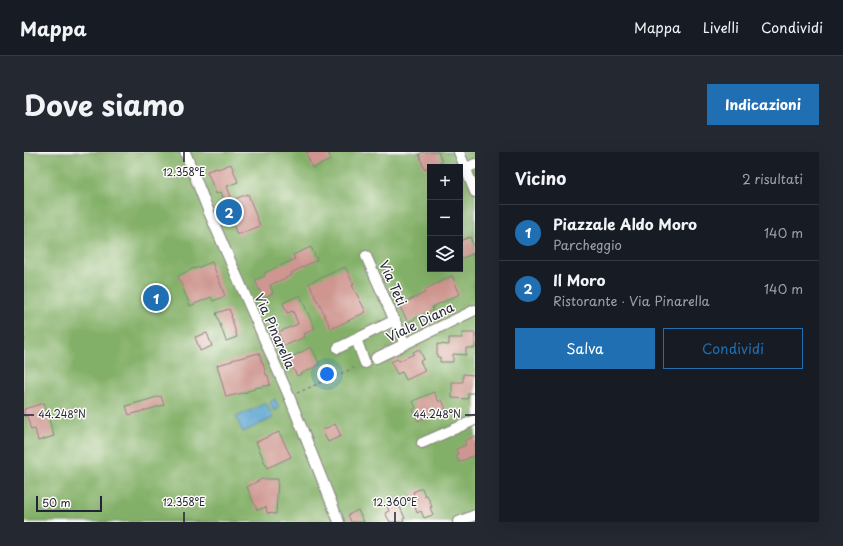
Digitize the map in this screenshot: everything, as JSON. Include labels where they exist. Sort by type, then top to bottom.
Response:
[{"type":"street","name":"Via Pinarella","points":[[185,152],[211,218],[289,396],[339,522]]},
{"type":"street","points":[[458,152],[475,192]]},
{"type":"street","points":[[465,168],[475,164]]},
{"type":"street","name":"Via Teti","points":[[366,256],[405,344]]},
{"type":"street","name":"Viale Diana","points":[[376,358],[475,310]]},
{"type":"street","points":[[338,348],[395,320]]},
{"type":"street","points":[[356,339],[365,363]]},
{"type":"street","points":[[422,444],[475,420]]},
{"type":"street","points":[[458,522],[475,515]]},
{"type":"path","points":[[289,396],[365,363]]},
{"type":"green space","points":[[24,152],[475,152],[475,522],[24,522]]},
{"type":"water","points":[[275,399],[279,409],[274,411],[270,402]]},
{"type":"water","points":[[266,403],[273,418],[243,432],[236,417]]},
{"type":"building","points":[[306,152],[328,152],[331,160],[312,168]]},
{"type":"building","points":[[424,152],[438,152],[442,162],[437,164],[427,164],[427,168],[424,169],[419,154]]},
{"type":"building","points":[[231,164],[238,182],[227,186],[232,200],[248,194],[260,226],[237,235],[221,192],[216,194],[207,171]]},
{"type":"building","points":[[470,237],[475,253],[463,258],[463,240]]},
{"type":"building","points":[[311,247],[317,260],[291,273],[292,275],[270,285],[273,293],[263,298],[255,280],[265,276],[264,273],[295,259],[293,255]]},
{"type":"building","points":[[212,262],[225,296],[213,301],[211,297],[190,306],[178,276],[194,268]]},
{"type":"building","points":[[345,267],[354,285],[352,285],[366,312],[331,329],[309,283]]},
{"type":"building","points":[[452,276],[460,294],[432,307],[433,310],[408,322],[399,305],[425,293],[424,290]]},
{"type":"building","points":[[300,295],[315,329],[304,334],[305,337],[284,346],[278,332],[298,324],[293,311],[287,313],[283,303]]},
{"type":"building","points":[[229,309],[237,337],[226,341],[216,313]]},
{"type":"building","points":[[207,333],[212,346],[200,351],[195,337]]},
{"type":"building","points":[[462,333],[475,333],[475,348],[466,348],[466,355],[453,354],[453,362],[440,362],[440,357],[437,357],[437,344],[449,345],[449,338],[462,338]]},
{"type":"building","points":[[311,347],[320,364],[297,376],[288,359]]},
{"type":"building","points":[[419,349],[424,359],[420,361],[425,371],[406,380],[402,372],[397,374],[391,362],[397,359],[399,361],[414,354],[413,352]]},
{"type":"building","points":[[259,353],[266,375],[268,375],[270,385],[226,397],[217,365]]},
{"type":"building","points":[[463,374],[475,375],[475,393],[468,393],[468,399],[452,398],[452,382],[463,382]]},
{"type":"building","points":[[434,392],[439,402],[442,400],[446,409],[418,421],[413,410],[416,408],[413,401]]},
{"type":"building","points":[[161,396],[164,405],[129,415],[126,406]]},
{"type":"building","points":[[44,403],[54,436],[38,441],[35,429],[31,430],[27,416],[24,417],[24,409]]},
{"type":"building","points":[[335,424],[341,436],[328,442],[322,430]]},
{"type":"building","points":[[279,432],[291,457],[267,468],[256,442]]},
{"type":"building","points":[[475,436],[475,455],[459,462],[456,455],[458,454],[456,449],[466,445],[464,441]]},
{"type":"building","points":[[262,479],[278,479],[276,514],[267,513],[266,507],[257,510],[247,487]]},
{"type":"building","points":[[422,488],[432,507],[430,507],[433,515],[424,518],[421,511],[417,513],[413,501],[416,500],[413,492]]},
{"type":"building","points":[[394,500],[398,507],[400,507],[405,518],[403,519],[404,522],[390,522],[385,513],[389,511],[386,504]]},
{"type":"building","points":[[358,510],[364,522],[351,522],[348,515]]},
{"type":"place","name":"Il Moro","points":[[229,212]]},
{"type":"place","name":"Piazzale Aldo Moro","points":[[156,298]]}]
